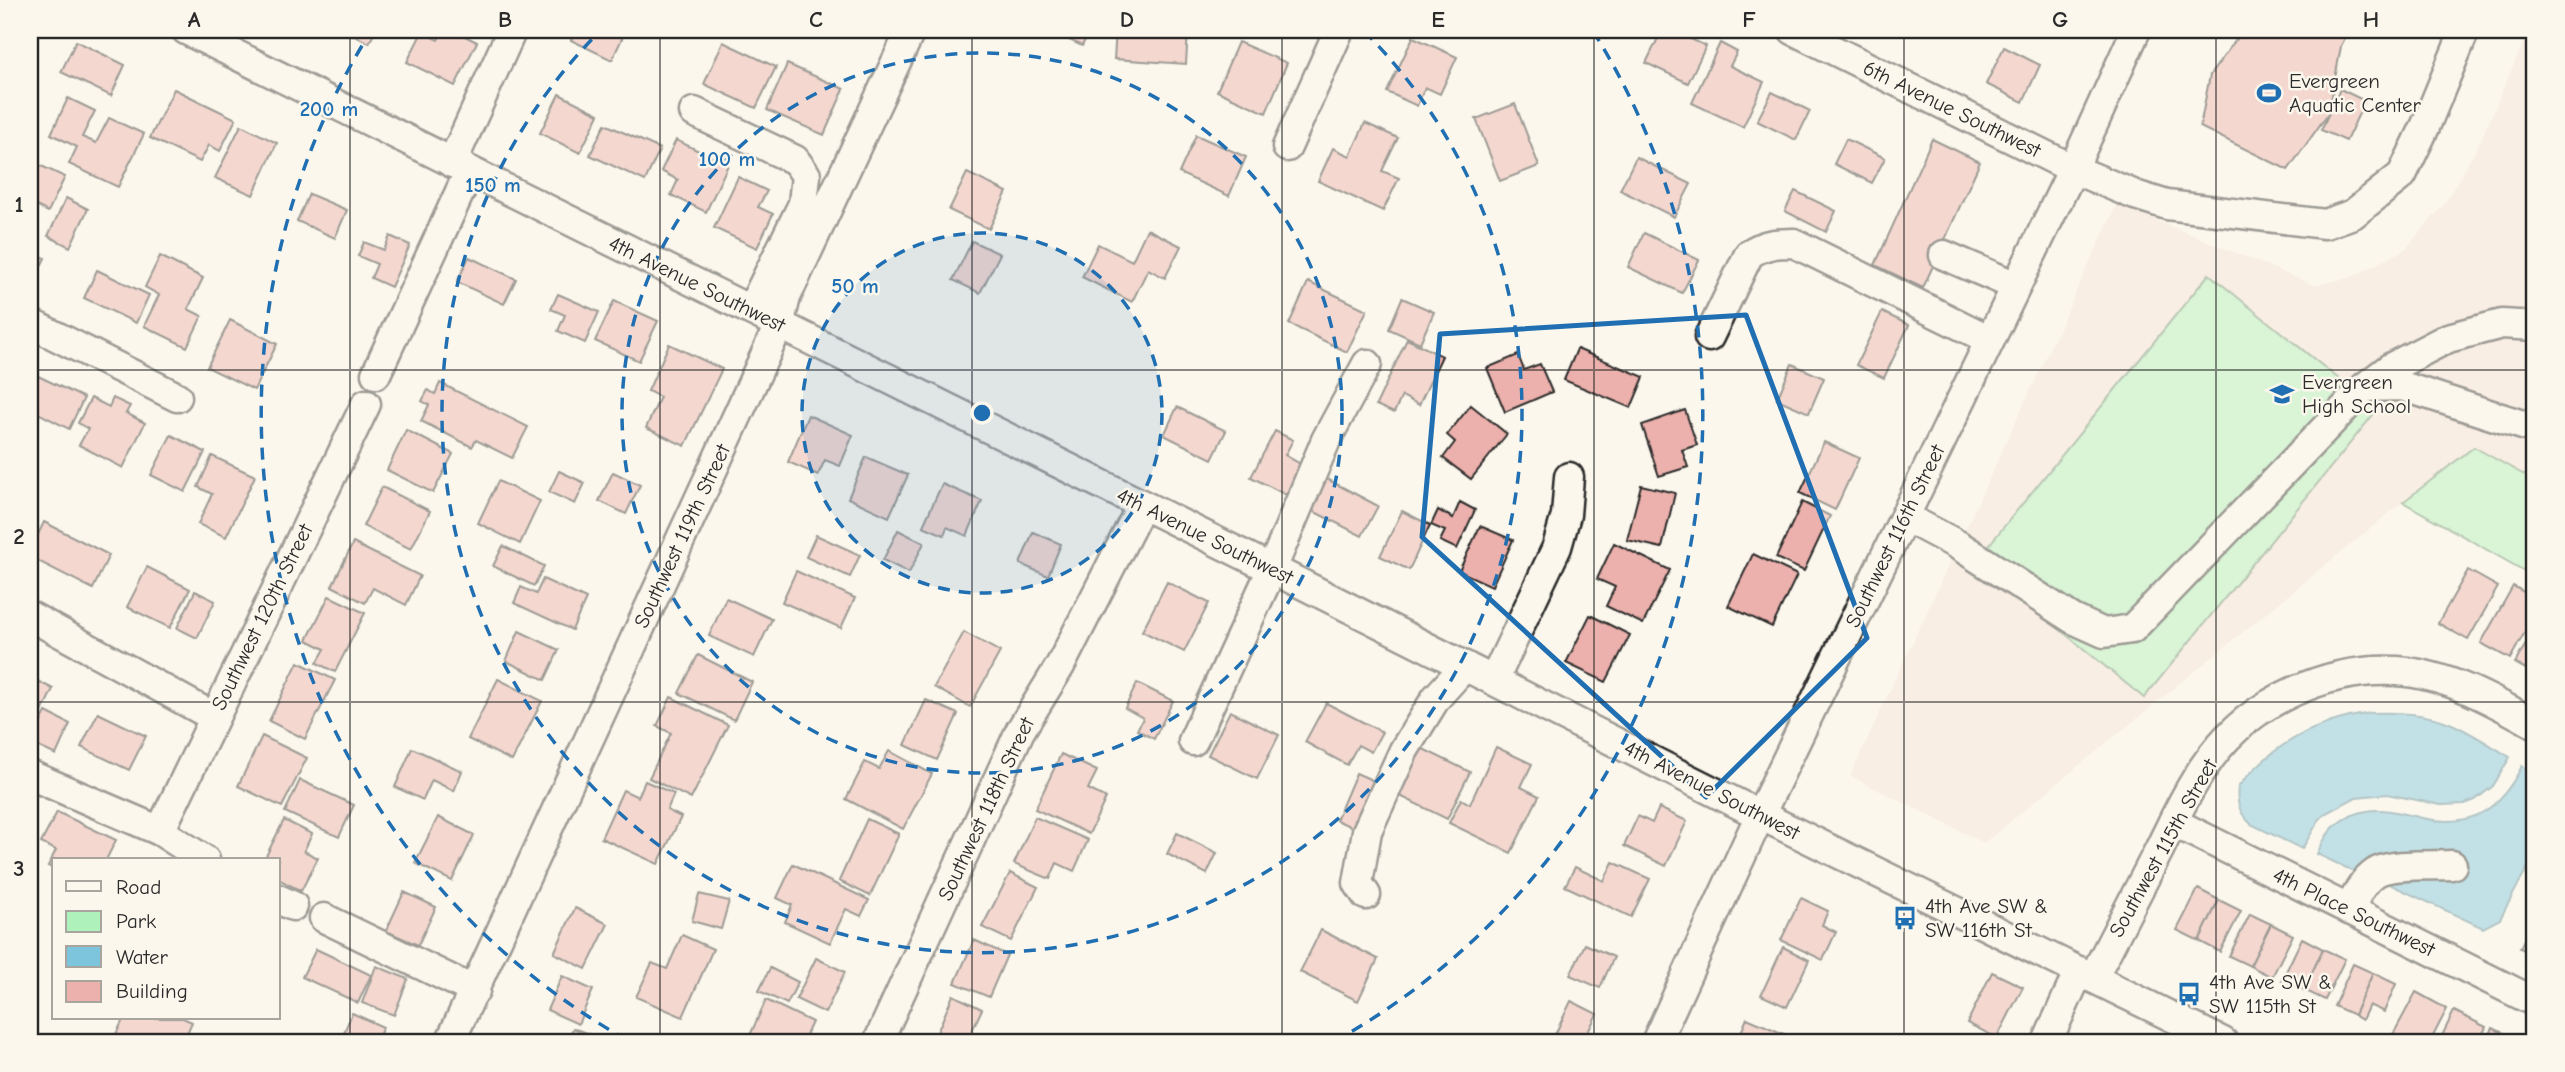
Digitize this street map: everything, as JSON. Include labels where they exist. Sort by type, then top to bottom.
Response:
[{"type":"street","name":"4th Avenue Southwest","points":[[186,30],[237,41],[461,168],[1272,569],[1760,815],[2223,1042]]},
{"type":"street","points":[[376,374],[461,168],[512,30]]},
{"type":"street","name":"Southwest 119th Street","points":[[450,1042],[779,325],[786,297],[911,30]]},
{"type":"street","points":[[1287,147],[1339,30]]},
{"type":"street","name":"6th Avenue Southwest","points":[[1793,30],[2073,169],[2136,195],[2167,205],[2325,224],[2353,214],[2402,175],[2426,127],[2465,30]]},
{"type":"street","name":"Southwest 116th Street","points":[[1656,1042],[1760,815],[2073,169],[2136,30]]},
{"type":"street","points":[[694,113],[795,160],[806,174],[803,204],[751,310]]},
{"type":"street","points":[[1709,337],[1749,254],[1759,247],[1773,243],[1794,243],[1990,340]]},
{"type":"street","points":[[1944,255],[2016,286]]},
{"type":"street","points":[[30,323],[177,397]]},
{"type":"street","points":[[1905,517],[1958,545],[2073,619],[2104,633],[2132,628],[2365,387],[2390,368],[2448,338],[2502,324],[2535,326]]},
{"type":"street","points":[[1193,741],[1272,569],[1326,440],[1367,364]]},
{"type":"street","points":[[2365,387],[2402,386],[2535,429]]},
{"type":"street","name":"Southwest 120th Street","points":[[160,831],[366,404]]},
{"type":"street","points":[[1494,680],[1557,547],[1566,515],[1569,477]]},
{"type":"street","name":"Southwest 118th Street","points":[[878,1042],[1020,731],[1060,666],[1142,505]]},
{"type":"street","points":[[30,616],[214,717]]},
{"type":"street","points":[[1366,895],[1358,883],[1367,831],[1405,750],[1436,698],[1465,666]]},
{"type":"street","name":"Southwest 115th Street","points":[[2047,1042],[2211,757],[2239,727],[2275,700],[2311,684],[2348,674],[2397,671],[2434,678],[2466,689],[2535,724]]},
{"type":"street","points":[[30,775],[160,831],[202,858]]},
{"type":"street","name":"4th Place Southwest","points":[[2173,822],[2535,1002]]},
{"type":"street","points":[[2349,910],[2361,887],[2377,871],[2452,865]]},
{"type":"street","points":[[324,918],[475,990]]},
{"type":"highlighted area","points":[[1746,315],[1867,638],[1706,797],[1422,537],[1440,334]]},
{"type":"shaded area","name":"Evergreen High School","points":[[2529,30],[2535,30],[2535,577],[2403,502],[1984,843],[1850,776],[2117,204],[2314,285],[2352,277],[2405,249],[2442,207],[2477,148]]},
{"type":"green space","points":[[2209,274],[2377,410],[2144,698],[1976,561]]},
{"type":"green space","points":[[2474,447],[2535,481],[2535,577],[2403,502]]},
{"type":"water","points":[[2371,713],[2412,714],[2442,720],[2467,731],[2510,757],[2493,786],[2465,804],[2441,805],[2387,794],[2356,797],[2326,813],[2302,849],[2247,820],[2239,807],[2238,787],[2266,758],[2314,729]]},
{"type":"water","points":[[2522,766],[2535,773],[2535,857],[2500,919],[2483,928],[2385,882],[2378,883],[2317,854],[2336,825],[2362,812],[2388,810],[2440,821],[2470,818],[2483,812],[2504,794]]},
{"type":"building","points":[[343,30],[376,30],[369,43]]},
{"type":"building","points":[[443,30],[453,30],[477,42],[455,86],[407,62],[422,32],[438,40]]},
{"type":"building","points":[[576,30],[626,30],[612,60],[571,40]]},
{"type":"building","points":[[1048,30],[1090,30],[1082,46]]},
{"type":"building","points":[[1116,30],[1188,30],[1186,64],[1114,59]]},
{"type":"building","points":[[1662,30],[1671,30],[1706,46],[1688,83],[1646,63]]},
{"type":"building","name":"Evergreen Aquatic Center","points":[[2243,30],[2349,30],[2341,46],[2329,112],[2288,170],[2200,127],[2210,75]]},
{"type":"building","points":[[1413,37],[1457,57],[1440,94],[1425,87],[1417,106],[1387,92]]},
{"type":"building","points":[[76,41],[125,65],[111,96],[61,72]]},
{"type":"building","points":[[723,42],[776,67],[756,108],[704,84]]},
{"type":"building","points":[[1238,42],[1287,63],[1266,113],[1217,91]]},
{"type":"building","points":[[1720,43],[1737,52],[1730,66],[1764,82],[1743,127],[1692,103]]},
{"type":"building","points":[[2004,47],[2040,65],[2023,102],[1986,84]]},
{"type":"building","points":[[787,64],[844,89],[824,135],[767,110]]},
{"type":"building","points":[[174,89],[236,119],[220,151],[209,145],[200,162],[150,138]]},
{"type":"building","points":[[2340,89],[2365,101],[2346,141],[2321,130]]},
{"type":"building","points":[[1772,92],[1810,111],[1796,140],[1757,121]]},
{"type":"building","points":[[559,94],[599,114],[580,153],[540,133]]},
{"type":"building","points":[[68,98],[95,111],[82,137],[96,143],[109,118],[144,134],[118,187],[69,164],[77,147],[51,134]]},
{"type":"building","points":[[1515,104],[1539,166],[1500,181],[1476,119]]},
{"type":"building","points":[[1365,123],[1398,138],[1382,171],[1399,178],[1383,211],[1318,181],[1333,148],[1350,156]]},
{"type":"building","points":[[605,124],[660,149],[645,181],[590,155]]},
{"type":"building","points":[[241,125],[277,143],[253,195],[215,178]]},
{"type":"building","points":[[1196,135],[1246,157],[1229,196],[1179,173]]},
{"type":"building","points":[[1846,139],[1885,158],[1872,183],[1834,164]]},
{"type":"building","points":[[1932,139],[1980,162],[1923,288],[1875,265]]},
{"type":"building","points":[[676,140],[728,165],[706,212],[671,195],[678,180],[661,171]]},
{"type":"building","points":[[1636,157],[1691,184],[1674,217],[1620,190]]},
{"type":"building","points":[[37,164],[65,177],[48,212],[30,203],[30,178]]},
{"type":"building","points":[[967,173],[1007,192],[989,229],[949,210]]},
{"type":"building","points":[[738,177],[767,191],[758,207],[773,214],[757,248],[714,228]]},
{"type":"building","points":[[1795,191],[1836,211],[1826,232],[1785,211]]},
{"type":"building","points":[[309,194],[347,210],[335,238],[297,221]]},
{"type":"building","points":[[66,198],[88,209],[70,247],[48,236]]},
{"type":"building","points":[[1147,229],[1181,246],[1165,278],[1148,269],[1132,302],[1082,277],[1098,244],[1132,261]]},
{"type":"building","points":[[1644,233],[1699,260],[1682,293],[1628,267]]},
{"type":"building","points":[[390,236],[410,245],[391,287],[371,278],[377,264],[358,256],[364,242],[384,250]]},
{"type":"building","points":[[972,241],[1000,254],[980,293],[953,280]]},
{"type":"building","points":[[30,251],[45,258],[30,289]]},
{"type":"building","points":[[160,256],[203,278],[188,309],[202,316],[187,347],[144,326],[159,295],[145,287]]},
{"type":"building","points":[[469,257],[516,279],[504,304],[457,282]]},
{"type":"building","points":[[97,270],[149,295],[136,323],[84,298]]},
{"type":"building","points":[[1308,282],[1367,310],[1347,352],[1289,324]]},
{"type":"building","points":[[558,294],[599,312],[585,343],[558,331],[565,315],[551,309]]},
{"type":"building","points":[[1402,298],[1434,312],[1420,343],[1389,329]]},
{"type":"building","points":[[614,301],[658,321],[639,361],[595,341]]},
{"type":"building","points":[[1882,312],[1909,325],[1884,378],[1856,365]]},
{"type":"building","points":[[230,320],[277,344],[254,390],[207,367]]},
{"type":"building","points":[[1407,339],[1442,356],[1419,405],[1402,396],[1394,413],[1376,405]]},
{"type":"building","points":[[669,344],[722,369],[685,446],[646,428],[660,397],[648,391]]},
{"type":"building","points":[[1577,349],[1644,377],[1631,408],[1564,380]]},
{"type":"building","points":[[1518,355],[1524,370],[1540,364],[1552,392],[1505,412],[1487,368]]},
{"type":"building","points":[[1792,364],[1824,378],[1809,413],[1777,399]]},
{"type":"building","points":[[36,375],[84,398],[69,429],[30,409],[30,388]]},
{"type":"building","points":[[440,383],[528,427],[512,458],[476,440],[472,447],[421,421],[429,405],[422,401],[428,390],[435,394]]},
{"type":"building","points":[[91,398],[109,407],[113,398],[130,406],[126,413],[145,423],[123,468],[79,445],[88,429],[78,423]]},
{"type":"building","points":[[1471,405],[1507,434],[1471,479],[1443,458],[1455,442],[1447,435]]},
{"type":"building","points":[[1177,407],[1226,431],[1212,459],[1164,435]]},
{"type":"building","points":[[1685,410],[1697,445],[1682,450],[1688,467],[1659,476],[1642,425]]},
{"type":"building","points":[[808,415],[853,435],[840,466],[825,460],[818,475],[788,462]]},
{"type":"building","points":[[406,430],[453,454],[433,493],[387,470]]},
{"type":"building","points":[[1275,431],[1293,440],[1285,455],[1302,465],[1286,495],[1251,477]]},
{"type":"building","points":[[171,435],[205,452],[185,492],[151,475]]},
{"type":"building","points":[[1824,442],[1859,458],[1835,510],[1800,493]]},
{"type":"building","points":[[212,456],[255,476],[226,537],[198,524],[212,494],[198,487]]},
{"type":"building","points":[[866,457],[908,475],[889,517],[848,498]]},
{"type":"building","points":[[559,471],[585,483],[575,504],[549,492]]},
{"type":"building","points":[[613,472],[640,485],[626,514],[599,501]]},
{"type":"building","points":[[1327,479],[1378,506],[1362,536],[1311,510]]},
{"type":"building","points":[[498,481],[540,501],[520,544],[478,523]]},
{"type":"building","points":[[942,484],[982,501],[967,536],[947,527],[944,535],[923,526]]},
{"type":"building","points":[[1641,485],[1675,493],[1662,548],[1627,540]]},
{"type":"building","points":[[382,487],[430,511],[411,549],[363,526]]},
{"type":"building","points":[[1460,502],[1475,510],[1457,549],[1440,541],[1445,531],[1431,525],[1438,510],[1453,518]]},
{"type":"building","points":[[1802,502],[1830,516],[1804,571],[1776,558]]},
{"type":"building","points":[[1402,511],[1430,525],[1409,570],[1380,556]]},
{"type":"building","points":[[44,522],[109,555],[93,589],[30,557],[30,551]]},
{"type":"building","points":[[1480,526],[1513,540],[1492,586],[1459,571]]},
{"type":"building","points":[[898,530],[924,543],[909,573],[883,560]]},
{"type":"building","points":[[1033,532],[1061,544],[1048,576],[1020,564]]},
{"type":"building","points":[[816,535],[860,555],[850,577],[806,557]]},
{"type":"building","points":[[353,543],[420,576],[406,605],[373,588],[365,603],[332,586]]},
{"type":"building","points":[[1614,543],[1670,570],[1643,624],[1606,606],[1615,587],[1597,579]]},
{"type":"building","points":[[503,546],[544,566],[534,586],[493,566]]},
{"type":"building","points":[[1753,554],[1797,575],[1772,627],[1728,606]]},
{"type":"building","points":[[147,567],[190,589],[170,628],[127,607]]},
{"type":"building","points":[[2468,570],[2498,587],[2468,640],[2438,623]]},
{"type":"building","points":[[796,571],[855,598],[841,628],[782,602]]},
{"type":"building","points":[[543,579],[586,599],[572,630],[514,603],[521,587],[536,594]]},
{"type":"building","points":[[1167,582],[1209,603],[1184,652],[1142,631]]},
{"type":"building","points":[[2513,586],[2535,598],[2535,614],[2510,659],[2481,643]]},
{"type":"building","points":[[195,591],[215,601],[197,638],[177,628]]},
{"type":"building","points":[[329,596],[365,613],[335,672],[317,663],[325,649],[307,640]]},
{"type":"building","points":[[726,598],[772,619],[754,657],[709,636]]},
{"type":"building","points":[[1590,615],[1630,635],[1606,682],[1566,663]]},
{"type":"building","points":[[2535,628],[2535,674],[2515,663]]},
{"type":"building","points":[[519,631],[559,650],[545,680],[506,661]]},
{"type":"building","points":[[964,632],[1000,652],[970,707],[934,687]]},
{"type":"building","points":[[698,655],[752,682],[734,720],[679,693]]},
{"type":"building","points":[[298,662],[335,680],[305,739],[269,721]]},
{"type":"building","points":[[30,677],[53,689],[37,722],[30,718]]},
{"type":"building","points":[[498,679],[542,701],[512,761],[468,739]]},
{"type":"building","points":[[1137,683],[1173,701],[1154,739],[1137,730],[1143,718],[1125,708]]},
{"type":"building","points":[[671,697],[728,725],[691,799],[649,778],[671,733],[657,726]]},
{"type":"building","points":[[926,700],[958,714],[937,760],[905,745]]},
{"type":"building","points":[[1326,703],[1382,732],[1371,752],[1358,745],[1347,765],[1305,742]]},
{"type":"building","points":[[1230,711],[1279,735],[1257,779],[1208,755]]},
{"type":"building","points":[[46,712],[70,724],[56,755],[30,743]]},
{"type":"building","points":[[98,713],[146,736],[129,770],[81,747]]},
{"type":"building","points":[[262,736],[307,758],[282,807],[238,786]]},
{"type":"building","points":[[1417,746],[1470,772],[1447,819],[1394,793]]},
{"type":"building","points":[[1496,747],[1532,764],[1521,787],[1539,796],[1511,853],[1449,823],[1461,799],[1470,804]]},
{"type":"building","points":[[412,748],[462,771],[454,791],[432,780],[423,800],[395,787]]},
{"type":"building","points":[[889,751],[932,774],[903,829],[846,799],[865,762],[879,769]]},
{"type":"building","points":[[1061,754],[1097,771],[1088,789],[1106,798],[1089,834],[1035,809]]},
{"type":"building","points":[[1356,773],[1379,783],[1358,830],[1336,820]]},
{"type":"building","points":[[300,780],[354,805],[339,837],[285,812]]},
{"type":"building","points":[[645,781],[674,794],[667,810],[681,817],[658,864],[601,838],[623,790],[638,797]]},
{"type":"building","points":[[1659,808],[1687,821],[1666,866],[1624,846],[1638,816],[1652,823]]},
{"type":"building","points":[[57,812],[116,840],[107,858],[52,858],[56,850],[41,843]]},
{"type":"building","points":[[438,817],[474,835],[452,881],[415,863]]},
{"type":"building","points":[[1035,817],[1088,840],[1074,871],[1057,863],[1050,879],[1014,864]]},
{"type":"building","points":[[867,819],[899,834],[870,896],[839,881]]},
{"type":"building","points":[[284,820],[312,834],[304,851],[318,858],[301,891],[280,880],[280,858],[265,858]]},
{"type":"building","points":[[1177,833],[1217,853],[1207,874],[1167,854]]},
{"type":"building","points":[[1613,862],[1650,879],[1631,917],[1565,886],[1575,867],[1604,881]]},
{"type":"building","points":[[793,864],[869,900],[861,916],[846,909],[830,943],[785,922],[792,905],[777,898]]},
{"type":"building","points":[[1010,873],[1038,887],[1011,941],[982,927]]},
{"type":"building","points":[[2198,889],[2219,900],[2199,941],[2177,930]]},
{"type":"building","points":[[404,892],[436,907],[418,945],[386,931]]},
{"type":"building","points":[[699,894],[729,901],[721,929],[692,921]]},
{"type":"building","points":[[1801,898],[1828,911],[1822,925],[1836,932],[1823,960],[1781,940]]},
{"type":"building","points":[[2219,900],[2241,911],[2220,952],[2199,941]]},
{"type":"building","points":[[575,908],[608,924],[586,969],[554,953]]},
{"type":"building","points":[[2250,914],[2271,924],[2250,966],[2229,956]]},
{"type":"building","points":[[2535,916],[2535,955],[2520,948]]},
{"type":"building","points":[[2271,924],[2293,935],[2272,977],[2250,966]]},
{"type":"building","points":[[1321,930],[1378,959],[1358,1001],[1300,972]]},
{"type":"building","points":[[682,935],[713,949],[683,1017],[636,997],[652,963],[667,969]]},
{"type":"building","points":[[2302,938],[2323,949],[2304,990],[2282,980]]},
{"type":"building","points":[[974,940],[1007,955],[989,997],[955,983]]},
{"type":"building","points":[[1585,944],[1614,957],[1600,988],[1570,975]]},
{"type":"building","points":[[1783,947],[1809,960],[1787,1007],[1761,995]]},
{"type":"building","points":[[316,949],[371,975],[358,1003],[302,977]]},
{"type":"building","points":[[2323,949],[2345,959],[2325,1000],[2304,990]]},
{"type":"building","points":[[816,958],[845,972],[825,1013],[796,999]]},
{"type":"building","points":[[2353,964],[2373,973],[2354,1015],[2334,1006]]},
{"type":"building","points":[[376,966],[408,979],[394,1015],[362,1003]]},
{"type":"building","points":[[770,968],[798,982],[787,1004],[759,991]]},
{"type":"building","points":[[1992,972],[2023,987],[1997,1038],[1967,1023]]},
{"type":"building","points":[[2373,973],[2396,984],[2384,1012],[2369,1005],[2362,1020],[2354,1015]]},
{"type":"building","points":[[562,976],[593,990],[578,1024],[547,1010]]},
{"type":"building","points":[[2416,992],[2447,1009],[2430,1042],[2389,1042]]},
{"type":"building","points":[[953,995],[982,1009],[967,1042],[933,1042]]},
{"type":"building","points":[[766,1000],[812,1022],[803,1042],[747,1042]]},
{"type":"building","points":[[1571,1001],[1597,1014],[1583,1042],[1552,1041]]},
{"type":"building","points":[[2454,1011],[2486,1027],[2479,1042],[2439,1042]]},
{"type":"building","points":[[352,1013],[383,1027],[376,1042],[340,1042]]},
{"type":"building","points":[[1747,1018],[1784,1034],[1780,1042],[1737,1042]]},
{"type":"building","points":[[123,1020],[192,1022],[183,1042],[133,1042],[116,1034]]},
{"type":"building","points":[[573,1028],[597,1037],[595,1042],[567,1042]]},
{"type":"building","points":[[2493,1028],[2521,1042],[2486,1042]]},
{"type":"place","name":"Evergreen Aquatic Center","points":[[2269,93]]},
{"type":"place","name":"Evergreen High School","points":[[2282,394]]},
{"type":"place","name":"4th Ave SW & SW 116th St","points":[[1905,918]]},
{"type":"place","name":"4th Ave SW & SW 115th St","points":[[2189,994]]}]
